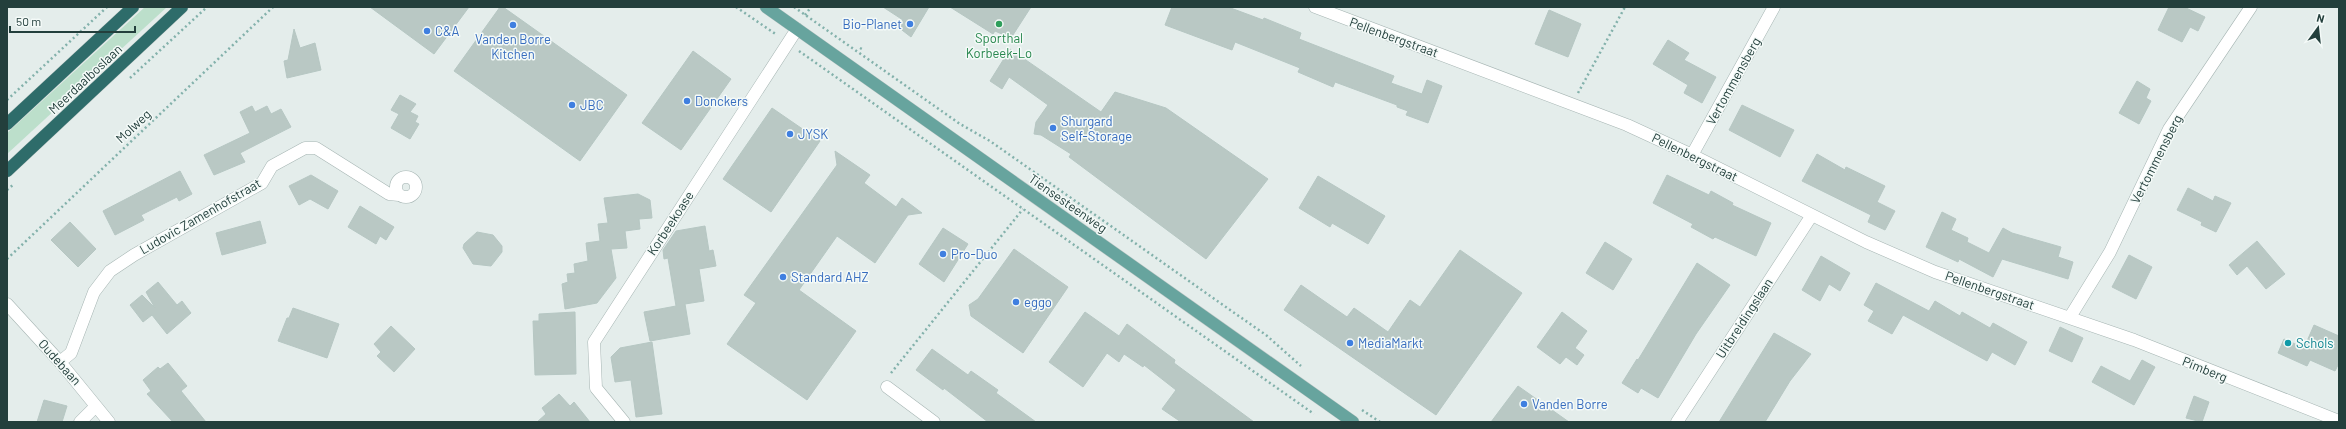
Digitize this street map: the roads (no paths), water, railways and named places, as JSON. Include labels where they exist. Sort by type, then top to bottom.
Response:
[{"type":"highway","name":"Meerdaalboslaan","points":[[7,124],[133,7]]},
{"type":"highway","name":"Meerdaalboslaan","points":[[7,171],[182,7]]},
{"type":"main road","name":"Tiensesteenweg","points":[[766,7],[1353,422]]},
{"type":"street","name":"Pellenbergstraat","points":[[1315,7],[1627,125],[1692,155],[1866,242],[1935,272],[2070,317]]},
{"type":"street","name":"Vertommensberg","points":[[1692,155],[1774,7]]},
{"type":"street","name":"Vertommensberg","points":[[2070,317],[2110,252],[2169,129],[2251,7]]},
{"type":"street","name":"Korbeekoase","points":[[624,422],[596,388],[594,342],[797,29]]},
{"type":"street","name":"Ludovic Zamenhofstraat","points":[[60,362],[71,353],[91,299],[110,271],[134,255],[262,183],[272,166],[305,148],[316,148],[389,194],[399,195]]},
{"type":"street","name":"Uitbreidingslaan","points":[[1676,422],[1812,215]]},
{"type":"street","name":"Oudebaan","points":[[7,304],[60,362],[109,422]]},
{"type":"street","name":"Pimberg","points":[[2070,317],[2339,421]]},
{"type":"street","points":[[887,387],[934,422]]},
{"type":"street","points":[[80,422],[96,406]]},
{"type":"place","name":"Bio-Planet","points":[[910,24]]},
{"type":"place","name":"Sporthal Korbeek-Lo","points":[[999,24]]},
{"type":"place","name":"Vanden Borre Kitchen","points":[[513,25]]},
{"type":"place","name":"C&A","points":[[427,31]]},
{"type":"place","name":"Donckers","points":[[687,101]]},
{"type":"place","name":"JBC","points":[[572,105]]},
{"type":"place","name":"Shurgard Self-Storage","points":[[1053,128]]},
{"type":"place","name":"JYSK","points":[[790,134]]},
{"type":"place","name":"Pro-Duo","points":[[943,254]]},
{"type":"place","name":"Standard AHZ","points":[[783,277]]},
{"type":"place","name":"eggo","points":[[1016,302]]},
{"type":"place","name":"MediaMarkt","points":[[1350,343]]},
{"type":"place","name":"Schols","points":[[2288,343]]},
{"type":"place","name":"Vanden Borre","points":[[1524,404]]}]
